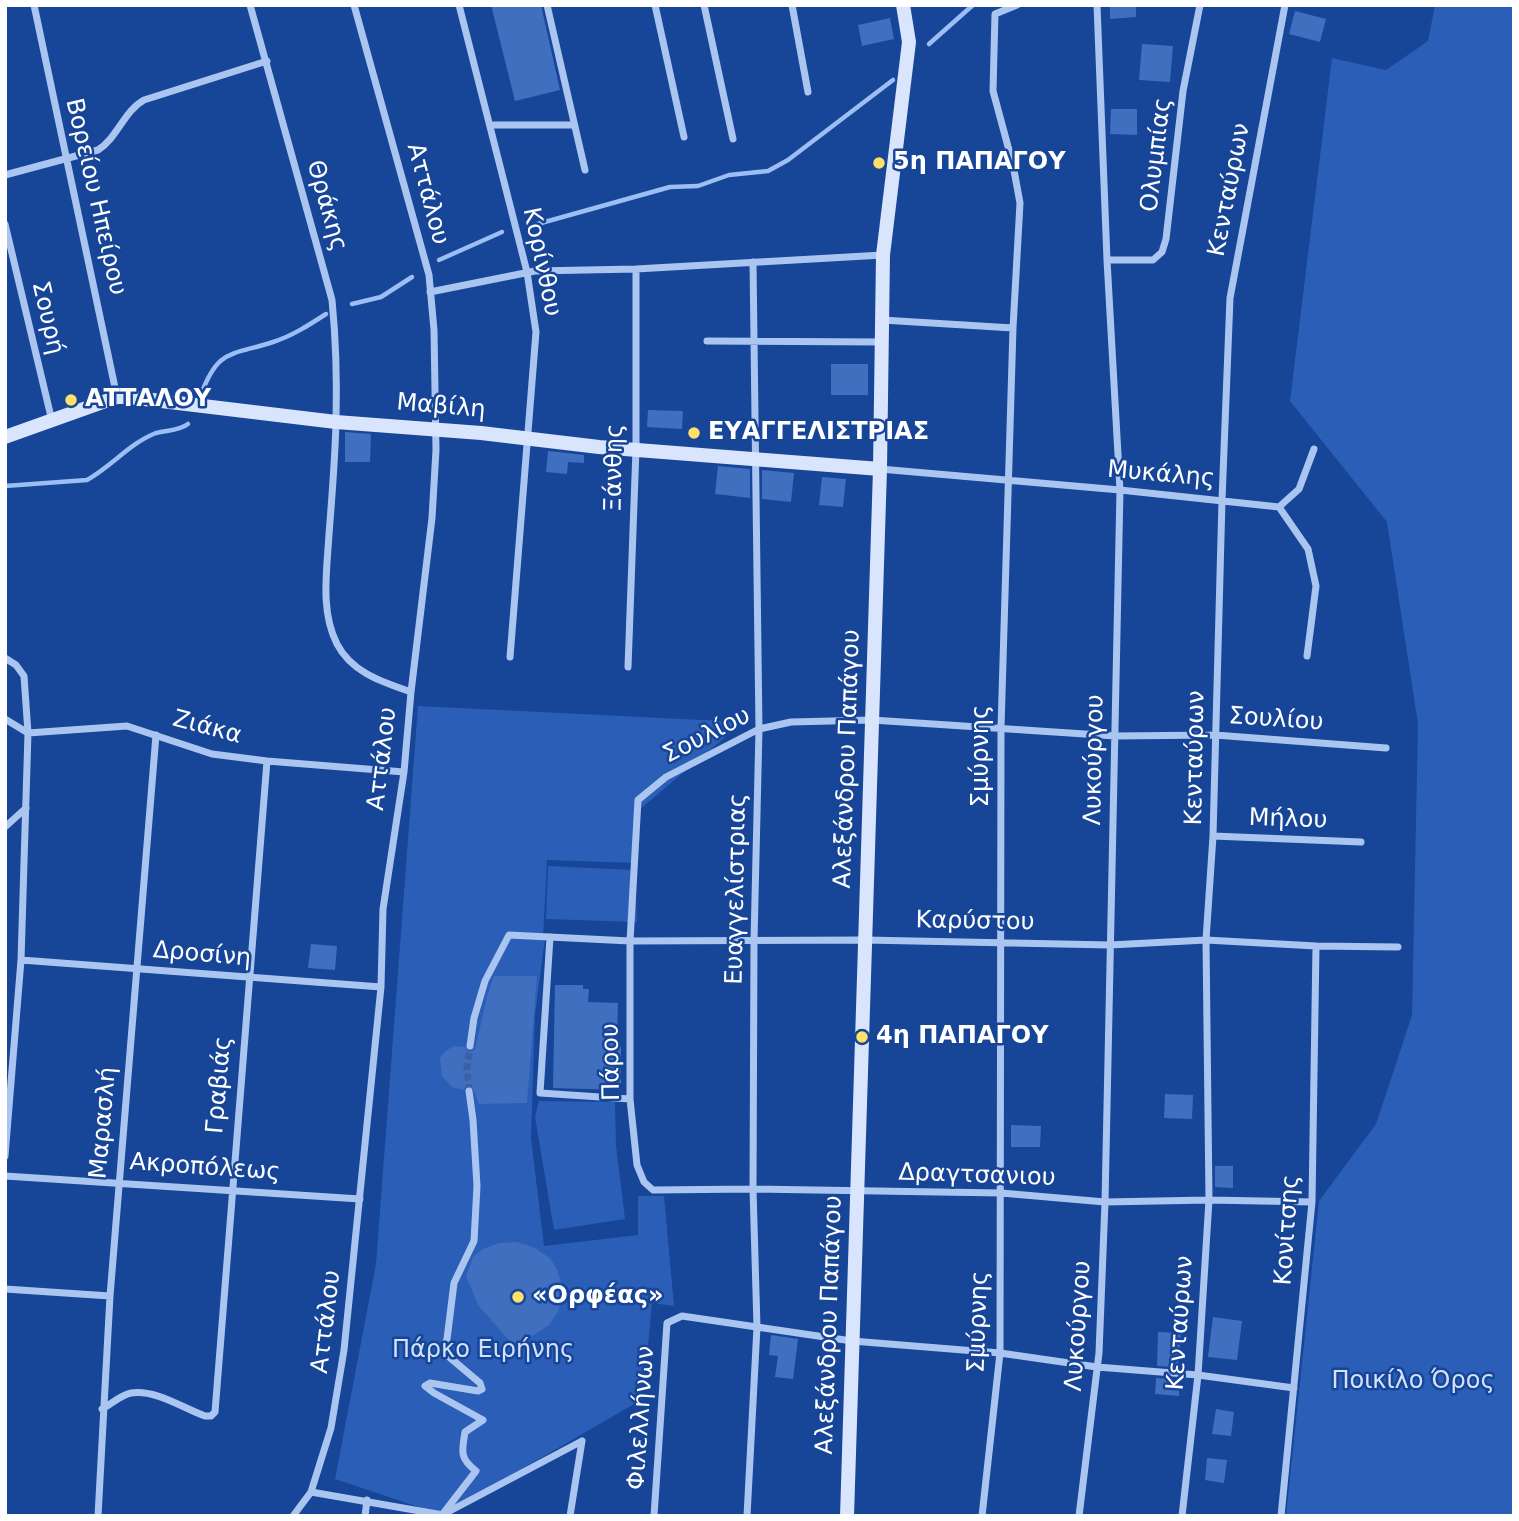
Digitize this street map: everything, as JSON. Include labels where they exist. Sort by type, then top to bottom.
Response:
[{"type":"street","name":"Βορείου Ηπείρου","points":[[34,5],[117,397]]},
{"type":"street","name":"Θράκης","points":[[250,5],[332,300],[336,422],[326,581],[326,607],[331,631],[342,652],[354,666],[380,681],[411,692]]},
{"type":"street","name":"Αττάλου","points":[[293,1516],[311,1492],[331,1428],[344,1350],[381,987],[383,909],[404,772],[432,518],[437,429],[434,331],[422,244],[354,5]]},
{"type":"street","name":"Κορίνθου","points":[[460,5],[527,272],[536,332],[510,657]]},
{"type":"street","points":[[547,5],[585,170]]},
{"type":"street","points":[[655,5],[684,137]]},
{"type":"street","points":[[704,5],[733,139]]},
{"type":"street","points":[[792,5],[808,92]]},
{"type":"street","name":"Αλεξάνδρου Παπάγου","points":[[847,1516],[880,469],[883,255],[909,42],[903,5]]},
{"type":"street","points":[[1005,7],[1017,5]]},
{"type":"street","name":"Λυκούργου","points":[[1079,1516],[1097,1367],[1105,1202],[1120,490],[1097,5]]},
{"type":"street","name":"Ολυμπίας","points":[[1107,260],[1153,260],[1161,252],[1166,239],[1183,91],[1200,5]]},
{"type":"street","name":"Κενταύρων","points":[[1182,1516],[1198,1374],[1209,1200],[1206,940],[1213,836],[1230,298],[1285,5]]},
{"type":"street","name":"Σμύρνης","points":[[982,1516],[1000,1353],[1001,728],[1013,328],[1020,203],[1013,165],[993,91],[995,14],[1005,7]]},
{"type":"street","points":[[5,175],[65,160],[104,146],[135,107],[144,100],[267,61]]},
{"type":"street","points":[[490,125],[575,125]]},
{"type":"street","name":"Σουρή","points":[[5,224],[52,421]]},
{"type":"street","points":[[430,292],[527,272],[636,269],[883,255]]},
{"type":"street","name":"Ευαγγελίστριας","points":[[747,1516],[757,1328],[753,1189],[754,941],[759,729],[753,262]]},
{"type":"street","name":"Ξάνθης","points":[[628,667],[636,449],[636,269]]},
{"type":"street","points":[[882,320],[1013,328]]},
{"type":"street","points":[[707,341],[881,342]]},
{"type":"street","name":"Μαβίλη","points":[[5,437],[117,397],[158,399],[336,422],[880,469]]},
{"type":"street","points":[[1307,656],[1317,586],[1308,549],[1279,507],[1299,489],[1314,449]]},
{"type":"street","name":"Μυκάλης","points":[[880,469],[1279,507]]},
{"type":"street","points":[[5,658],[16,665],[24,676],[28,733],[21,960],[5,1156]]},
{"type":"street","points":[[5,719],[28,733]]},
{"type":"street","name":"Σουλίου","points":[[630,941],[638,800],[666,777],[759,729],[791,722],[872,720],[1115,736],[1215,735],[1386,748]]},
{"type":"street","name":"Ζιάκα","points":[[28,733],[127,726],[212,754],[404,772]]},
{"type":"street","name":"Μαρασλή","points":[[98,1516],[102,1409],[118,1182],[156,734]]},
{"type":"street","name":"Γραβιάς","points":[[102,1409],[129,1393],[136,1393],[152,1395],[205,1416],[211,1416],[215,1412],[267,761]]},
{"type":"street","points":[[5,827],[26,808]]},
{"type":"street","name":"Μήλου","points":[[1213,836],[1361,842]]},
{"type":"street","name":"Καρύστου","points":[[470,1046],[474,1018],[485,981],[509,935],[630,941],[865,940],[1110,945],[1206,940],[1316,947],[1398,947]]},
{"type":"street","points":[[551,937],[540,1093],[630,1099]]},
{"type":"street","name":"Πάρου","points":[[630,941],[630,1099],[634,1143],[644,1182]]},
{"type":"street","name":"Κονίτσης","points":[[1281,1516],[1312,1202],[1316,947]]},
{"type":"street","name":"Δροσίνη","points":[[21,960],[381,987]]},
{"type":"street","points":[[445,1515],[475,1471],[466,1464],[462,1452],[465,1432],[483,1420],[433,1394],[425,1386],[430,1383],[478,1391],[482,1389],[480,1383],[442,1351],[447,1339],[454,1283],[474,1241],[477,1186],[469,1091]]},
{"type":"street","name":"Ακροπόλεως","points":[[5,1176],[360,1199]]},
{"type":"street","name":"Δραγτσανιου","points":[[644,1182],[653,1190],[1001,1193],[1105,1202],[1312,1202]]},
{"type":"street","points":[[5,1289],[110,1296]]},
{"type":"street","name":"Φιλελλήνων","points":[[654,1516],[667,1323],[682,1316],[757,1328]]},
{"type":"street","points":[[757,1328],[852,1341],[1000,1353],[1097,1367],[1198,1374],[1294,1388]]},
{"type":"street","points":[[311,1492],[445,1515],[582,1441],[570,1516]]},
{"type":"street","points":[[365,1516],[367,1500]]},
{"type":"green space","name":"Ποικίλο Όρος","points":[[1435,5],[1514,5],[1514,1516],[1286,1516],[1319,1201],[1376,1124],[1412,1015],[1418,724],[1387,522],[1290,401],[1332,58],[1386,70],[1428,41]]},
{"type":"green space","name":"Πάρκο Ειρήνης","points":[[418,706],[743,722],[639,810],[636,863],[547,860],[545,938],[535,1015],[531,1138],[544,1246],[638,1235],[638,1196],[664,1196],[674,1306],[652,1303],[643,1399],[442,1515],[335,1479],[376,1264]]},
{"type":"green space","points":[[548,866],[635,870],[637,922],[546,919]]},
{"type":"green space","points":[[539,1101],[615,1102],[616,1146],[625,1219],[554,1230],[535,1117]]},
{"type":"building","points":[[491,5],[541,5],[560,90],[515,101]]},
{"type":"building","points":[[1110,5],[1136,5],[1136,17],[1110,19]]},
{"type":"building","points":[[1295,11],[1326,19],[1320,42],[1289,34]]},
{"type":"building","points":[[890,18],[894,39],[862,46],[858,25]]},
{"type":"building","points":[[1142,44],[1173,46],[1170,82],[1139,80]]},
{"type":"building","points":[[1111,109],[1137,109],[1137,135],[1110,134]]},
{"type":"building","points":[[831,364],[868,364],[868,395],[831,395]]},
{"type":"building","points":[[648,410],[683,411],[682,429],[647,427]]},
{"type":"building","points":[[345,432],[371,434],[370,462],[345,462]]},
{"type":"building","points":[[548,451],[584,455],[584,463],[568,462],[567,474],[546,472]]},
{"type":"building","points":[[718,466],[750,469],[750,498],[715,494]]},
{"type":"building","points":[[762,470],[794,473],[791,502],[762,499]]},
{"type":"building","points":[[822,477],[846,479],[843,507],[819,505]]},
{"type":"building","points":[[311,944],[337,946],[335,970],[308,968]]},
{"type":"building","points":[[494,976],[537,976],[527,1103],[479,1104],[472,1086],[466,1086],[463,1090],[452,1087],[442,1076],[440,1058],[445,1051],[454,1046],[464,1047],[470,1052],[475,1049]]},
{"type":"building","points":[[555,985],[583,985],[583,989],[589,989],[588,1002],[618,1003],[617,1046],[621,1046],[621,1090],[553,1088]]},
{"type":"building","points":[[1165,1094],[1193,1095],[1192,1119],[1164,1118]]},
{"type":"building","points":[[1011,1125],[1041,1126],[1040,1147],[1011,1147]]},
{"type":"building","points":[[1215,1166],[1233,1166],[1233,1188],[1215,1187]]},
{"type":"building","name":"«Ορφέας»","points":[[516,1242],[533,1247],[550,1258],[563,1289],[559,1310],[549,1325],[515,1347],[478,1305],[466,1276],[473,1257],[483,1249],[499,1243]]},
{"type":"building","points":[[1213,1317],[1242,1321],[1237,1360],[1208,1357]]},
{"type":"building","points":[[1158,1332],[1181,1333],[1178,1367],[1157,1366]]},
{"type":"building","points":[[771,1335],[798,1339],[793,1379],[775,1377],[778,1356],[769,1355]]},
{"type":"building","points":[[1156,1378],[1180,1380],[1179,1396],[1155,1394]]},
{"type":"building","points":[[1216,1409],[1234,1412],[1231,1436],[1212,1434]]},
{"type":"building","points":[[1207,1458],[1227,1460],[1224,1483],[1205,1480]]},
{"type":"waterway","points":[[929,44],[973,5]]},
{"type":"waterway","points":[[534,225],[670,187],[698,186],[729,175],[768,171],[788,160],[893,80]]},
{"type":"waterway","points":[[439,260],[502,232]]},
{"type":"waterway","points":[[352,304],[381,297],[412,277]]},
{"type":"waterway","points":[[200,397],[213,370],[227,356],[287,337],[326,314]]},
{"type":"waterway","points":[[5,486],[87,480],[147,437],[188,424]]},
{"type":"tunnel","points":[[469,1091],[467,1068],[470,1046]]},
{"type":"place","name":"5η ΠΑΠΑΓΟΥ","points":[[879,163]]},
{"type":"place","name":"ΑΤΤΑΛΟΥ","points":[[71,400]]},
{"type":"place","name":"ΕΥΑΓΓΕΛΙΣΤΡΙΑΣ","points":[[694,433]]},
{"type":"place","name":"4η ΠΑΠΑΓΟΥ","points":[[862,1037]]},
{"type":"place","name":"«Ορφέας»","points":[[518,1297]]}]
